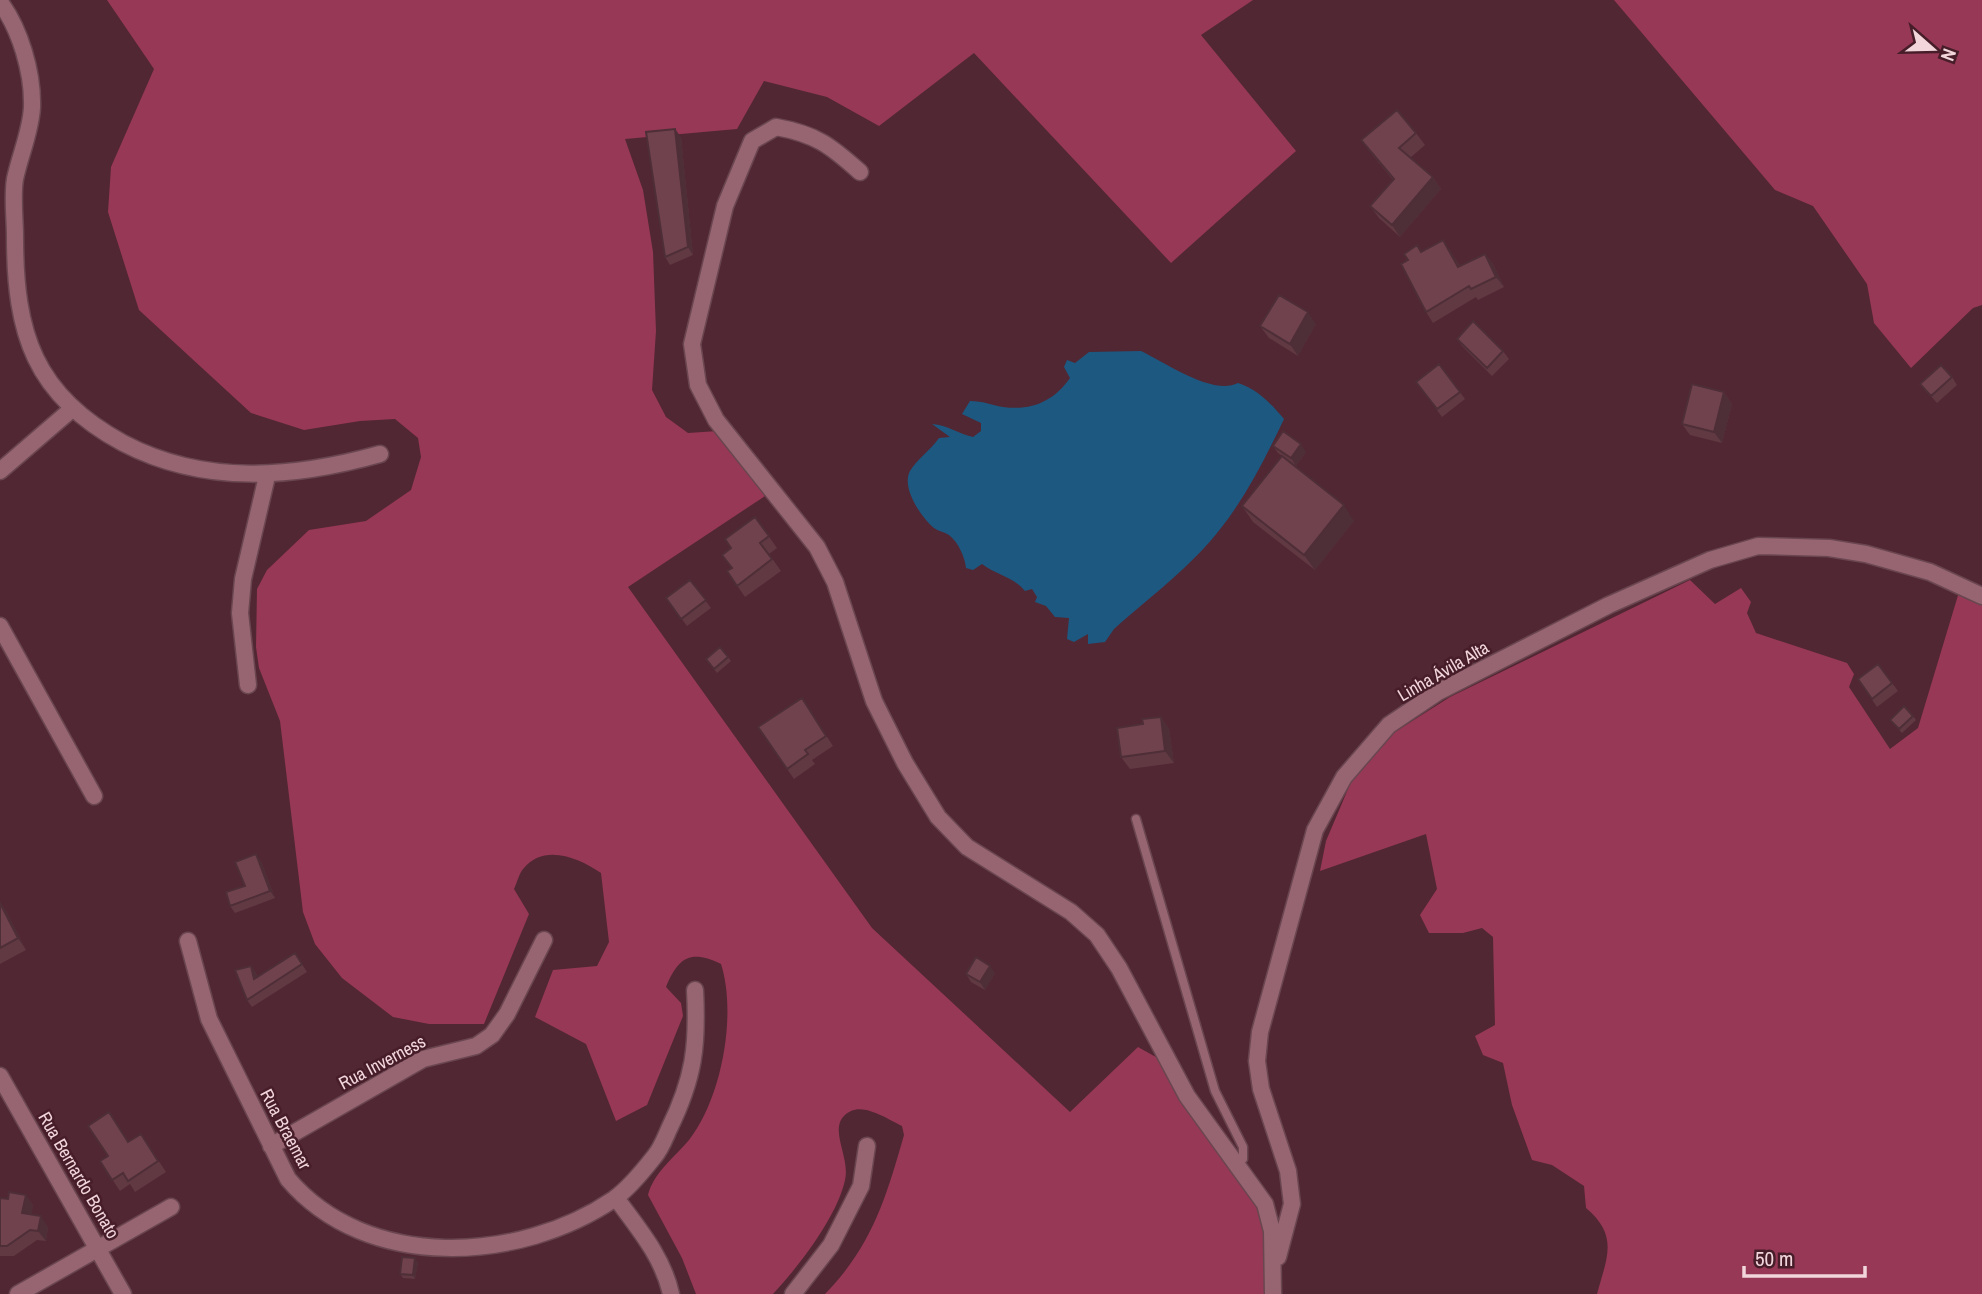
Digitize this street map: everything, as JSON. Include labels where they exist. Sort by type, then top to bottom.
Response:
[{"type":"street","points":[[0,2],[28,66],[32,107],[15,181],[18,312],[31,349],[72,410],[141,452],[216,472],[267,476],[341,466],[380,454]]},
{"type":"street","points":[[860,172],[828,144],[804,132],[776,127],[752,141],[725,206],[692,345],[698,385],[716,420],[817,547],[835,582],[874,701],[905,763],[938,817],[967,847],[1071,912],[1097,935],[1119,968],[1187,1096],[1265,1204],[1272,1231],[1275,1266],[1273,1294]]},
{"type":"street","points":[[0,471],[72,410]]},
{"type":"street","points":[[248,685],[240,613],[243,579],[267,476]]},
{"type":"street","name":"Linha Ávila Alta","points":[[1275,1266],[1292,1204],[1288,1171],[1261,1089],[1257,1061],[1260,1032],[1315,830],[1344,777],[1389,725],[1438,692],[1596,612],[1734,551],[1786,546],[1866,554],[1930,572],[1982,596]]},
{"type":"street","points":[[0,626],[94,796]]},
{"type":"street","name":"Rua Inverness","points":[[271,1146],[423,1059],[476,1046],[492,1035],[507,1014],[544,940]]},
{"type":"street","name":"Rua Braemar","points":[[188,941],[209,1019],[288,1179],[304,1198],[335,1218],[374,1235],[417,1246],[469,1249],[530,1238],[572,1223],[616,1198],[656,1155],[686,1093],[697,1039],[695,990]]},
{"type":"street","name":"Rua Bernardo Bonato","points":[[0,1076],[123,1294]]},
{"type":"street","points":[[793,1294],[831,1245],[861,1186],[867,1146]]},
{"type":"street","points":[[616,1198],[654,1250],[671,1294]]},
{"type":"street","points":[[18,1294],[171,1207]]},
{"type":"lane","points":[[1136,819],[1215,1091],[1243,1147],[1243,1159],[1237,1164]]},
{"type":"shaded area","points":[[107,0],[1253,0],[1201,35],[1296,151],[1171,263],[974,53],[879,126],[827,97],[764,81],[737,129],[625,139],[643,190],[653,252],[656,331],[652,390],[666,417],[688,433],[718,431],[768,494],[628,587],[872,928],[1070,1112],[1138,1047],[1163,1061],[1258,1208],[1264,1235],[1267,1294],[825,1294],[855,1258],[866,1239],[891,1180],[904,1135],[902,1126],[877,1114],[857,1109],[843,1117],[840,1124],[840,1141],[846,1170],[841,1194],[826,1225],[783,1283],[773,1294],[696,1294],[682,1258],[648,1195],[660,1172],[689,1140],[701,1122],[718,1079],[727,1031],[726,984],[721,964],[710,959],[693,957],[686,959],[675,969],[666,987],[681,1003],[683,1016],[647,1105],[616,1121],[586,1044],[535,1017],[553,970],[597,966],[609,942],[601,873],[573,858],[542,856],[532,860],[521,873],[514,889],[529,914],[484,1024],[429,1024],[393,1017],[342,978],[315,944],[303,912],[280,721],[259,668],[256,647],[257,589],[267,570],[309,530],[366,521],[411,490],[421,457],[418,438],[395,419],[360,421],[304,430],[251,413],[139,310],[108,212],[111,167],[154,69]]},
{"type":"shaded area","points":[[1614,0],[1982,0],[1982,305],[1973,308],[1911,368],[1874,323],[1867,284],[1813,206],[1775,190]]},
{"type":"shaded area","points":[[1690,580],[1715,604],[1741,588],[1751,602],[1747,613],[1756,633],[1847,663],[1854,674],[1849,687],[1890,749],[1918,728],[1959,592],[1982,604],[1982,1294],[1597,1294],[1607,1258],[1607,1238],[1596,1218],[1586,1208],[1584,1186],[1552,1165],[1532,1160],[1512,1105],[1503,1063],[1483,1055],[1475,1036],[1495,1025],[1493,937],[1482,928],[1463,933],[1429,933],[1420,915],[1437,889],[1426,834],[1320,871],[1326,841],[1351,782],[1395,732],[1450,697]]},
{"type":"water","points":[[1141,351],[1203,382],[1228,386],[1238,383],[1252,389],[1284,419],[1239,502],[1210,542],[1114,629],[1105,642],[1088,644],[1088,634],[1074,642],[1067,639],[1069,618],[1055,617],[1046,606],[1035,602],[1037,597],[1032,589],[1025,591],[1016,582],[982,564],[973,570],[966,568],[963,555],[955,542],[949,535],[934,528],[918,510],[910,494],[908,478],[913,467],[939,438],[950,437],[932,424],[973,437],[981,431],[981,423],[962,414],[970,401],[1014,408],[1033,406],[1057,393],[1070,378],[1064,367],[1067,360],[1075,363],[1089,352]]},
{"type":"building","points":[[1397,110],[1416,133],[1399,148],[1433,177],[1392,225],[1370,206],[1394,179],[1361,140]]},
{"type":"building","points":[[675,129],[688,247],[665,257],[646,132]]},
{"type":"building","points":[[1443,240],[1458,267],[1485,254],[1496,277],[1471,289],[1469,286],[1426,312],[1401,264],[1408,260],[1404,254],[1417,245],[1421,252]]},
{"type":"building","points":[[1279,295],[1308,312],[1290,344],[1260,326]]},
{"type":"building","points":[[1473,321],[1503,351],[1487,368],[1457,339]]},
{"type":"building","points":[[1439,364],[1460,392],[1437,409],[1416,382]]},
{"type":"building","points":[[1941,365],[1952,377],[1931,396],[1920,384]]},
{"type":"building","points":[[1692,384],[1724,392],[1714,432],[1682,424]]},
{"type":"building","points":[[1283,431],[1301,444],[1291,458],[1273,446]]},
{"type":"building","points":[[1282,456],[1344,505],[1304,555],[1242,506]]},
{"type":"building","points":[[755,517],[769,536],[760,543],[772,559],[737,586],[727,571],[732,568],[722,555],[731,548],[725,539]]},
{"type":"building","points":[[690,580],[706,600],[681,619],[666,598]]},
{"type":"building","points":[[720,647],[728,657],[714,669],[706,659]]},
{"type":"building","points":[[1878,664],[1892,683],[1872,699],[1858,679]]},
{"type":"building","points":[[802,698],[826,736],[805,750],[808,754],[787,769],[758,727]]},
{"type":"building","points":[[1904,706],[1913,716],[1899,729],[1890,720]]},
{"type":"building","points":[[1161,717],[1165,751],[1121,757],[1117,728],[1143,724],[1142,719]]},
{"type":"building","points":[[256,854],[270,891],[230,906],[226,892],[245,886],[235,862]]},
{"type":"building","points":[[0,903],[18,938],[0,948]]},
{"type":"building","points":[[295,953],[302,964],[247,1000],[235,970],[251,966],[254,979]]},
{"type":"building","points":[[976,957],[990,966],[980,982],[966,974]]},
{"type":"building","points":[[109,1112],[128,1142],[141,1134],[158,1161],[128,1181],[123,1173],[112,1180],[100,1161],[108,1156],[88,1126]]},
{"type":"building","points":[[9,1192],[26,1195],[22,1213],[41,1216],[38,1231],[30,1230],[7,1246],[0,1246],[0,1198],[8,1199]]},
{"type":"building","points":[[402,1257],[415,1258],[413,1275],[400,1274]]}]
